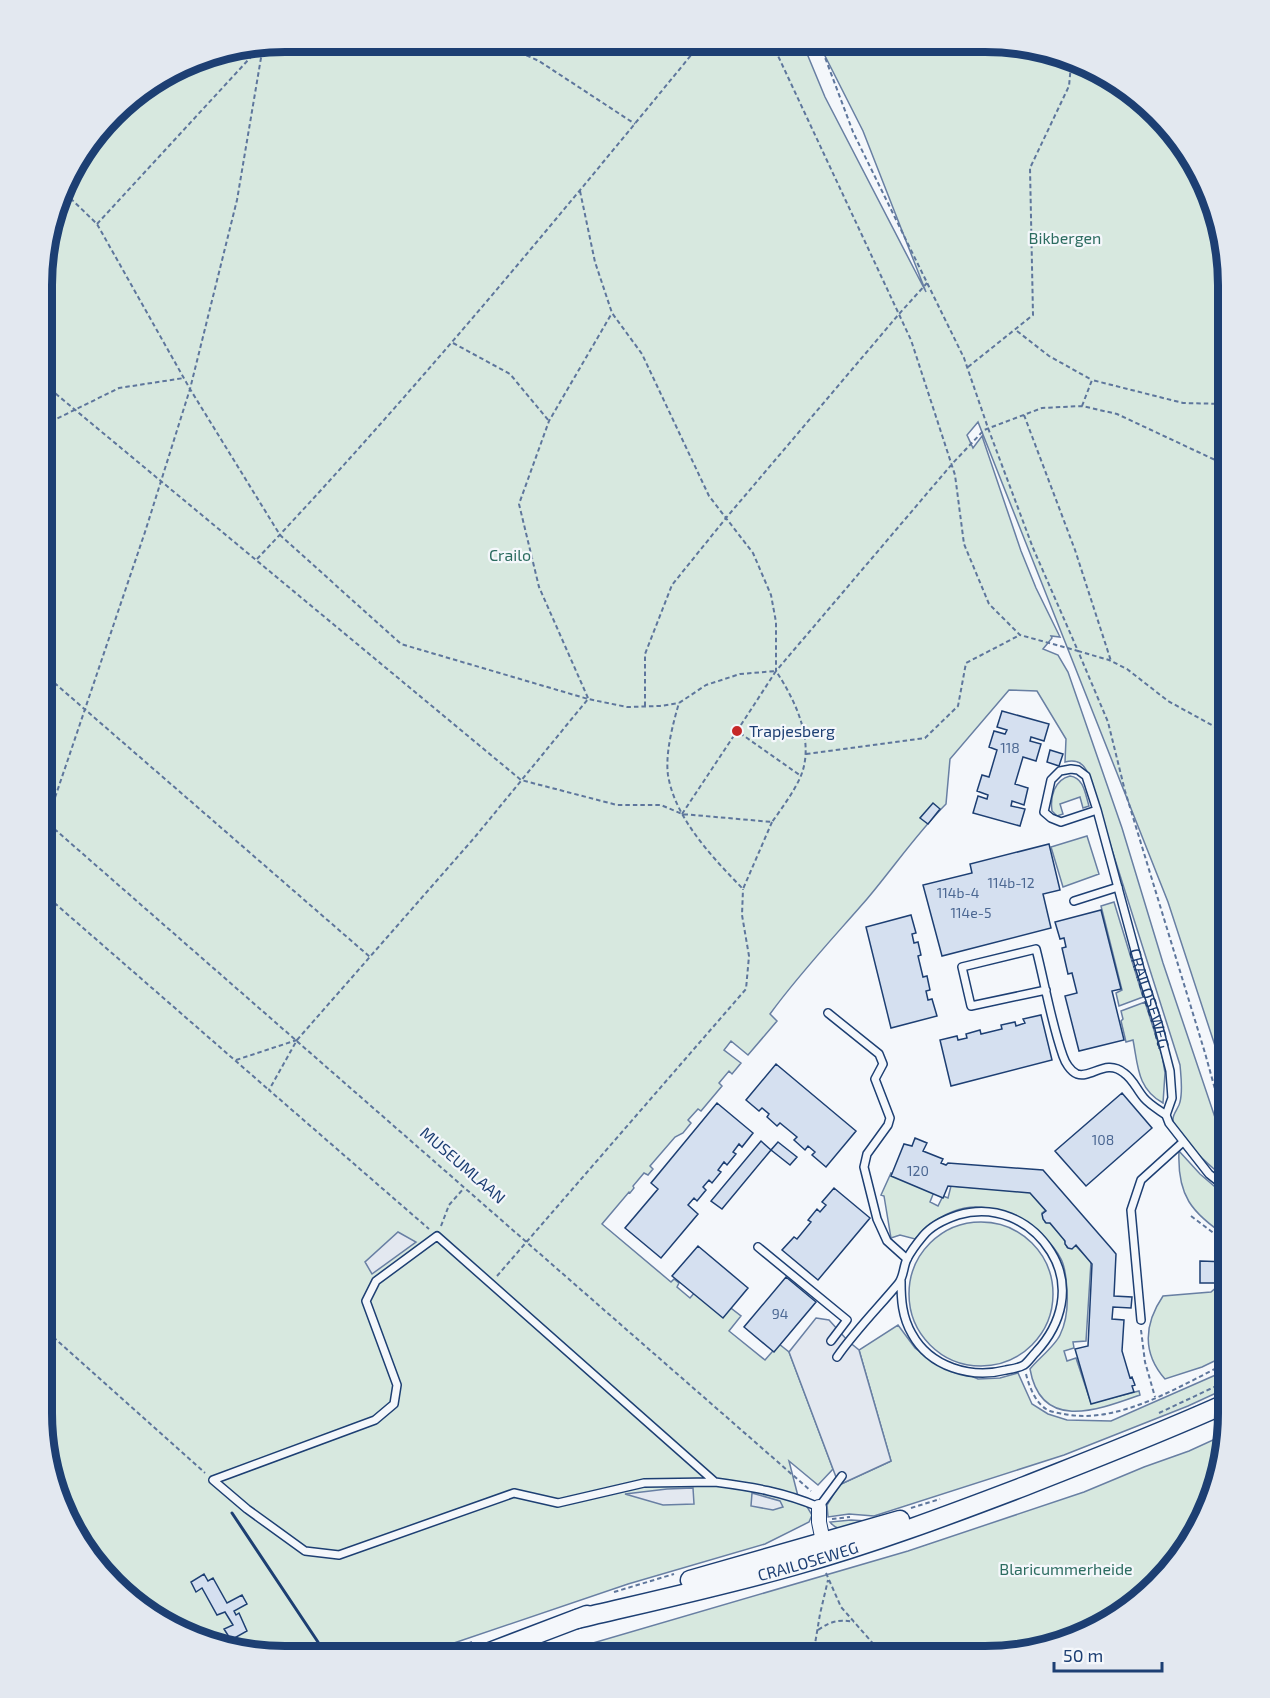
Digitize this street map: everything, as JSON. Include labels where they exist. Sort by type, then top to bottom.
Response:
[{"type":"main road","name":"CRAILOSEWEG","points":[[505,1646],[638,1596],[824,1555],[933,1521],[1161,1433],[1218,1407]]},
{"type":"street","points":[[819,1506],[824,1555]]},
{"type":"lane","name":"CRAILOSEWEG","points":[[1097,810],[1061,822],[1051,818],[1044,812],[1051,780],[1060,771],[1071,769],[1078,770],[1086,776],[1097,810],[1170,1071],[1172,1098],[1166,1115]]},
{"type":"lane","points":[[1074,901],[1118,887]]},
{"type":"lane","points":[[1046,990],[971,1006],[962,967],[1036,949],[1063,1058],[1072,1071],[1084,1074],[1102,1067],[1124,1071],[1145,1100],[1166,1115],[1168,1123],[1209,1174],[1218,1181]]},
{"type":"lane","points":[[828,1013],[879,1054],[883,1064],[876,1079],[888,1112],[888,1125],[867,1154],[864,1167],[877,1219],[887,1241],[907,1259]]},
{"type":"lane","points":[[1142,1320],[1131,1210],[1141,1180],[1183,1142]]},
{"type":"lane","points":[[971,1211],[998,1212],[1023,1222],[1043,1239],[1057,1262],[1063,1287],[1060,1314],[1049,1338],[1023,1366],[982,1375],[954,1369],[930,1355],[912,1334],[902,1308],[901,1281],[907,1259],[924,1234],[946,1219],[971,1211]]},
{"type":"lane","points":[[715,1482],[437,1236],[376,1281],[366,1301],[397,1384],[394,1404],[375,1420],[213,1480],[247,1509],[305,1551],[339,1555],[514,1493],[558,1503],[644,1483],[715,1482],[761,1488],[790,1495],[819,1506],[842,1476]]},
{"type":"lane","points":[[758,1247],[847,1320],[831,1341]]},
{"type":"lane","points":[[837,1357],[848,1341],[901,1281]]},
{"type":"path","points":[[519,52],[539,61],[635,124]]},
{"type":"path","points":[[257,559],[375,432],[580,191],[694,52]]},
{"type":"path","points":[[776,52],[911,340],[955,475],[964,544],[989,604],[1020,635],[1111,661],[1127,669],[1168,702],[1218,729]]},
{"type":"path","points":[[823,52],[853,132],[968,367],[1033,548],[1108,722],[1125,791],[1218,1100]]},
{"type":"path","points":[[97,224],[254,54]]},
{"type":"path","points":[[52,808],[190,388],[237,201],[261,54]]},
{"type":"path","points":[[968,367],[1033,315],[1030,168],[1069,86],[1071,69]]},
{"type":"path","points":[[491,1283],[746,989],[749,956],[742,915],[743,889],[772,822],[801,776],[806,754],[801,721],[790,691],[776,671],[776,622],[771,595],[753,553],[710,496],[642,354],[612,313],[595,262],[580,191]]},
{"type":"path","points":[[70,197],[97,224],[190,388],[280,535],[400,644],[588,699],[627,707],[679,703],[706,685],[740,674],[776,671]]},
{"type":"path","points":[[645,706],[645,654],[672,585],[726,518],[927,283]]},
{"type":"path","points":[[588,699],[539,586],[519,504],[549,421],[612,313]]},
{"type":"path","points":[[1016,330],[1049,356],[1092,380],[1183,403],[1218,404]]},
{"type":"path","points":[[452,342],[510,374],[549,421]]},
{"type":"path","points":[[52,421],[119,388],[185,378]]},
{"type":"path","points":[[1082,406],[1092,380]]},
{"type":"path","points":[[52,391],[521,780],[617,805],[661,805],[682,814],[772,822]]},
{"type":"path","points":[[682,814],[776,671],[952,465],[988,428],[1042,408],[1082,406],[1117,414],[1218,461]]},
{"type":"path","points":[[1024,415],[1075,550],[1111,661]]},
{"type":"path","points":[[806,754],[925,738],[958,706],[966,663],[1020,635]]},
{"type":"path","points":[[52,681],[370,957]]},
{"type":"path","points":[[268,1090],[297,1040],[475,837],[588,699]]},
{"type":"path","points":[[679,703],[671,734],[668,775],[682,814],[711,856],[743,889]]},
{"type":"path","points":[[736,731],[801,776]]},
{"type":"path","name":"MUSEUMLAAN","points":[[52,827],[800,1481],[811,1492],[819,1506]]},
{"type":"path","points":[[52,901],[437,1236],[449,1205],[464,1188]]},
{"type":"path","points":[[236,1060],[297,1040]]},
{"type":"path","points":[[1191,1216],[1218,1236]]},
{"type":"path","points":[[1142,1320],[1141,1339],[1144,1362],[1155,1397]]},
{"type":"path","points":[[52,1336],[213,1480]]},
{"type":"path","points":[[1023,1366],[1030,1390],[1046,1410],[1098,1416],[1120,1411],[1218,1368]]},
{"type":"path","points":[[824,1555],[828,1580],[841,1607],[875,1646]]},
{"type":"path","points":[[815,1646],[828,1580]]},
{"type":"path","points":[[818,1630],[830,1622],[840,1620],[854,1622]]},
{"type":"green space","name":"Crailo","points":[[286,52],[806,52],[825,97],[926,292],[863,131],[823,52],[1015,54],[1045,60],[1074,70],[1114,92],[1138,110],[1160,132],[1178,156],[1200,196],[1210,225],[1216,255],[1218,286],[1218,1055],[1168,902],[978,422],[967,435],[973,448],[982,436],[1021,551],[1060,637],[1051,636],[1052,638],[1043,649],[1058,655],[1068,672],[1122,828],[1163,963],[1218,1126],[1218,1172],[1195,1152],[1175,1126],[1173,1117],[1179,1104],[1182,1084],[1180,1065],[1088,774],[1079,763],[1065,762],[1066,739],[1037,691],[1009,690],[950,759],[946,804],[781,999],[770,1014],[777,1021],[748,1055],[731,1041],[724,1050],[741,1063],[732,1074],[729,1071],[719,1083],[722,1086],[701,1111],[698,1109],[688,1120],[691,1123],[683,1133],[675,1137],[650,1166],[653,1169],[648,1175],[644,1173],[630,1193],[602,1224],[671,1282],[674,1279],[679,1283],[677,1287],[690,1298],[701,1285],[741,1316],[729,1331],[765,1360],[779,1344],[789,1352],[833,1469],[818,1485],[789,1461],[800,1504],[806,1505],[812,1515],[809,1522],[765,1544],[628,1584],[447,1646],[286,1646],[255,1644],[225,1638],[196,1628],[156,1606],[132,1588],[110,1566],[92,1542],[77,1516],[60,1473],[54,1443],[52,1412],[52,286],[54,255],[60,225],[70,196],[92,156],[110,132],[132,110],[156,92],[196,70],[225,60],[255,54]]},
{"type":"green space","points":[[1070,776],[1075,777],[1081,783],[1089,806],[1083,808],[1080,797],[1060,804],[1063,814],[1057,816],[1052,811],[1054,790],[1060,781]]},
{"type":"green space","points":[[1087,836],[1099,874],[1063,887],[1051,847]]},
{"type":"green space","points":[[1114,902],[1143,997],[1119,1006],[1116,993],[1122,990],[1101,906]]},
{"type":"green space","points":[[1145,1002],[1162,1055],[1165,1073],[1163,1103],[1154,1097],[1143,1084],[1133,1040],[1126,1042],[1121,1021],[1123,1019],[1121,1011]]},
{"type":"green space","points":[[1179,1151],[1218,1189],[1218,1230],[1204,1220],[1189,1201],[1184,1191],[1179,1166]]},
{"type":"green space","points":[[891,1173],[934,1192],[930,1202],[938,1206],[943,1196],[948,1198],[951,1186],[1030,1192],[1046,1210],[1042,1213],[1045,1222],[1049,1222],[1064,1239],[1067,1247],[1075,1245],[1091,1262],[1086,1341],[1073,1342],[1074,1348],[1064,1351],[1067,1361],[1076,1358],[1091,1403],[1139,1391],[1140,1395],[1090,1410],[1059,1409],[1046,1402],[1036,1389],[1030,1369],[1058,1339],[1066,1319],[1065,1270],[1054,1248],[1033,1228],[1020,1220],[992,1209],[978,1207],[965,1208],[944,1216],[915,1239],[900,1235],[891,1238],[884,1196],[881,1195]]},
{"type":"green space","points":[[981,1222],[1008,1228],[1021,1234],[1032,1243],[1041,1254],[1047,1267],[1053,1294],[1047,1321],[1041,1334],[1032,1345],[1021,1354],[1008,1360],[981,1366],[954,1360],[941,1354],[930,1345],[921,1334],[915,1321],[909,1294],[915,1267],[921,1254],[930,1243],[941,1234],[954,1228]]},
{"type":"green space","points":[[1218,1286],[1218,1359],[1165,1379],[1152,1359],[1149,1349],[1149,1328],[1157,1307],[1163,1296],[1211,1292]]},
{"type":"green space","points":[[898,1325],[915,1348],[927,1357],[978,1379],[1000,1378],[1018,1373],[1032,1404],[1048,1414],[1067,1420],[1111,1421],[1218,1374],[1218,1392],[1064,1455],[874,1516],[849,1514],[828,1517],[827,1505],[839,1485],[891,1461],[859,1350]]},
{"type":"green space","name":"Blaricummerheide","points":[[1216,1438],[1210,1473],[1200,1502],[1178,1542],[1160,1566],[1138,1588],[1114,1606],[1074,1628],[1045,1638],[1015,1644],[984,1646],[583,1646],[908,1551],[1084,1492]]},
{"type":"green space","points":[[851,1520],[883,1522],[848,1530],[835,1527],[830,1522]]},
{"type":"shaded area","points":[[398,1232],[416,1242],[372,1274],[365,1262]]},
{"type":"shaded area","points":[[816,1318],[829,1320],[859,1350],[891,1461],[839,1485],[789,1352]]},
{"type":"shaded area","points":[[693,1488],[694,1504],[663,1505],[625,1494],[667,1489]]},
{"type":"shaded area","points":[[752,1493],[780,1501],[783,1507],[773,1510],[751,1506]]},
{"type":"building","points":[[1002,711],[1049,724],[1044,741],[1031,737],[1030,741],[1041,744],[1036,761],[1023,757],[1015,784],[1028,788],[1024,805],[1012,801],[1011,806],[1025,809],[1020,826],[973,813],[978,796],[987,799],[988,795],[977,791],[982,775],[989,777],[997,750],[989,747],[994,731],[1005,734],[1007,730],[997,727]]},
{"type":"building","points":[[1050,750],[1063,754],[1059,766],[1047,762]]},
{"type":"building","points":[[933,803],[940,809],[928,824],[920,818]]},
{"type":"building","points":[[1049,844],[1060,890],[1043,894],[1051,928],[942,956],[923,885],[972,873],[970,864]]},
{"type":"building","points":[[1101,910],[1121,989],[1112,991],[1124,1040],[1079,1051],[1065,996],[1077,993],[1072,973],[1068,974],[1062,948],[1066,947],[1064,938],[1060,939],[1055,922]]},
{"type":"building","points":[[911,915],[916,933],[912,934],[914,943],[918,942],[921,955],[918,956],[923,977],[927,976],[930,990],[926,991],[928,1000],[932,999],[937,1016],[891,1028],[866,927]]},
{"type":"building","points":[[1041,1015],[1052,1060],[951,1086],[940,1040],[957,1036],[958,1040],[967,1038],[966,1034],[980,1030],[981,1034],[1002,1029],[1001,1025],[1015,1022],[1016,1026],[1025,1023],[1023,1019]]},
{"type":"building","points":[[776,1064],[856,1131],[826,1167],[812,1155],[815,1152],[808,1146],[805,1150],[794,1140],[797,1137],[780,1123],[777,1126],[767,1117],[769,1114],[762,1108],[759,1111],[746,1100]]},
{"type":"building","points":[[1122,1093],[1152,1128],[1086,1186],[1055,1151]]},
{"type":"building","points":[[717,1103],[753,1133],[742,1147],[739,1144],[733,1152],[736,1154],[727,1165],[724,1162],[718,1170],[721,1172],[712,1183],[709,1180],[703,1187],[706,1190],[697,1201],[694,1198],[688,1205],[698,1214],[661,1258],[625,1228],[658,1189],[651,1183]]},
{"type":"building","points":[[915,1138],[927,1143],[923,1151],[943,1159],[941,1163],[946,1165],[948,1163],[1043,1170],[1111,1248],[1116,1254],[1114,1296],[1132,1297],[1131,1308],[1113,1307],[1112,1319],[1124,1320],[1122,1351],[1130,1378],[1132,1377],[1135,1385],[1132,1386],[1134,1392],[1091,1404],[1075,1349],[1088,1346],[1092,1264],[1076,1245],[1072,1249],[1068,1248],[1050,1223],[1046,1223],[1043,1219],[1042,1214],[1046,1211],[1030,1193],[948,1186],[943,1198],[891,1176],[904,1144],[912,1146]]},
{"type":"building","points":[[761,1141],[771,1150],[722,1209],[711,1201]]},
{"type":"building","points":[[778,1142],[797,1157],[790,1165],[771,1150]]},
{"type":"building","points":[[834,1188],[870,1218],[818,1280],[782,1250],[794,1237],[797,1239],[811,1222],[808,1220],[817,1209],[820,1212],[826,1205],[822,1202]]},
{"type":"building","points":[[698,1246],[748,1288],[723,1318],[672,1276]]},
{"type":"building","points":[[1200,1261],[1218,1262],[1218,1283],[1200,1283]]},
{"type":"building","points":[[786,1277],[816,1302],[774,1352],[744,1327]]},
{"type":"building","points":[[204,1574],[208,1581],[213,1578],[227,1603],[242,1595],[247,1604],[234,1611],[236,1615],[239,1613],[247,1631],[230,1639],[224,1629],[233,1625],[225,1612],[217,1615],[202,1588],[196,1592],[191,1582]]},
{"type":"wall","points":[[232,1513],[318,1642]]},
{"type":"place","name":"Trapjesberg","points":[[737,731]]},
{"type":"park label","name":"Bikbergen","points":[[1065,238]]}]
